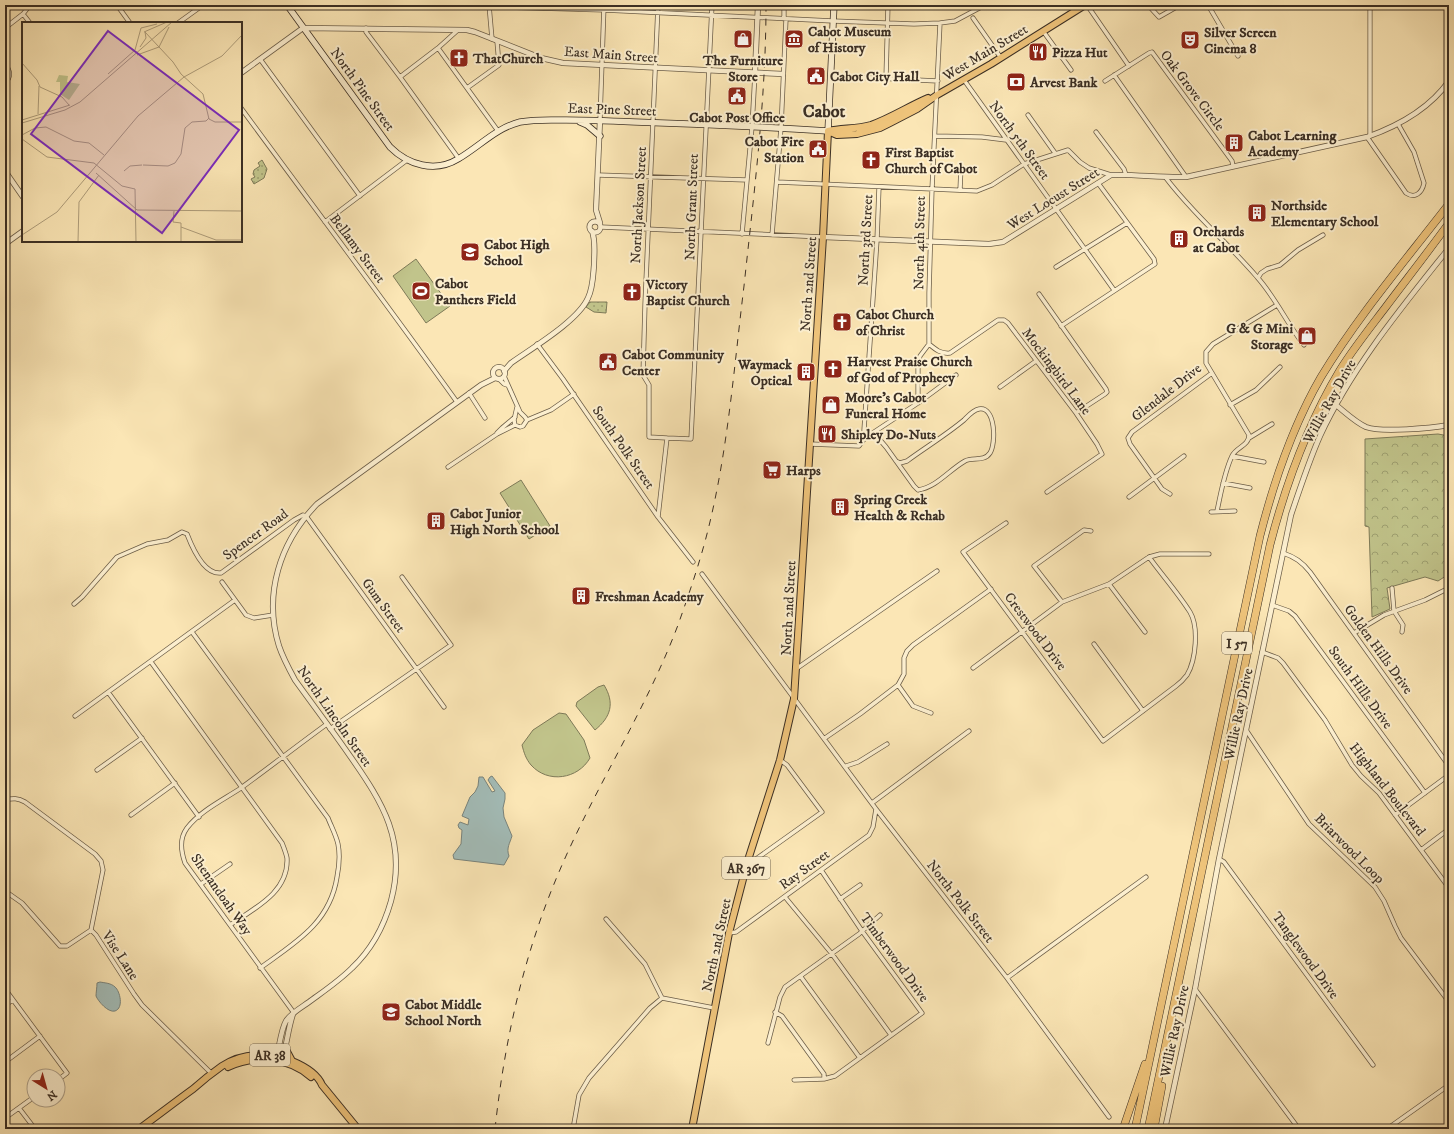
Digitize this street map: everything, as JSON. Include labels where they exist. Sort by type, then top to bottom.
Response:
[{"type":"highway","name":"I 57","points":[[1135,1129],[1260,536],[1273,487],[1285,453],[1301,417],[1320,379],[1337,351],[1355,325],[1449,204]]},
{"type":"highway","name":"I 57","points":[[1148,1129],[1270,545],[1282,500],[1293,468],[1318,412],[1340,370],[1364,335],[1449,224]]},
{"type":"highway","points":[[1154,1129],[1175,1010],[1175,1000]]},
{"type":"highway","points":[[1123,1129],[1127,1121],[1155,1033]]},
{"type":"main road","name":"AR 367","points":[[830,76],[834,5]]},
{"type":"main road","name":"West Main Street","points":[[828,131],[854,129],[870,125],[886,119],[916,103],[937,95],[1001,58],[1086,5]]},
{"type":"main road","name":"North Pine Street","points":[[288,6],[390,147],[407,160]]},
{"type":"main road","name":"North 2nd Street","points":[[692,1129],[729,933],[748,860],[780,760],[794,699],[823,237],[830,76]]},
{"type":"main road","name":"East Pine Street","points":[[407,160],[418,164],[436,166],[444,164],[459,159],[498,131],[509,126],[537,119],[653,122],[706,126],[828,131]]},
{"type":"main road","points":[[574,120],[588,125],[600,136]]},
{"type":"main road","points":[[285,1048],[292,1061]]},
{"type":"main road","name":"AR 38","points":[[139,1129],[222,1066],[234,1060],[253,1055],[269,1055],[280,1059],[307,1074],[322,1085],[358,1129]]},
{"type":"main road","name":"AR 38","points":[[212,1074],[247,1061],[280,1059],[292,1061],[307,1068],[320,1079],[322,1085]]},
{"type":"street","points":[[5,28],[24,14],[30,5]]},
{"type":"street","points":[[116,5],[129,22]]},
{"type":"street","points":[[179,22],[202,5]]},
{"type":"street","points":[[492,38],[489,5],[547,10],[604,10],[658,14],[940,26],[955,21],[985,5]]},
{"type":"street","points":[[496,377],[504,372],[511,363],[573,318],[586,302],[593,281],[594,245],[590,226],[596,210],[604,5]]},
{"type":"street","name":"North Jackson Street","points":[[658,5],[643,375],[649,385],[649,436],[667,438]]},
{"type":"street","name":"North Grant Street","points":[[667,438],[691,439],[712,5]]},
{"type":"street","points":[[742,234],[752,127],[758,5]]},
{"type":"street","points":[[772,235],[781,128],[785,19],[784,5]]},
{"type":"street","points":[[886,78],[888,5]]},
{"type":"street","points":[[1086,5],[1129,66]]},
{"type":"street","points":[[1148,5],[1159,17],[1180,5]]},
{"type":"street","points":[[1208,5],[1238,56]]},
{"type":"street","points":[[1370,5],[1369,137],[1406,193],[1410,196],[1414,196],[1420,193],[1424,183],[1414,152],[1398,124]]},
{"type":"street","points":[[24,14],[29,22]]},
{"type":"street","points":[[973,18],[1001,58]]},
{"type":"street","name":"North 4th Street","points":[[930,344],[930,242],[940,26]]},
{"type":"street","points":[[242,72],[303,28]]},
{"type":"street","name":"East Main Street","points":[[303,28],[458,30],[475,32],[542,58],[563,63],[783,74]]},
{"type":"street","points":[[366,28],[366,32],[459,159]]},
{"type":"street","points":[[400,77],[438,48],[458,30]]},
{"type":"street","points":[[1043,31],[1071,70]]},
{"type":"street","points":[[468,88],[500,65],[497,41]]},
{"type":"street","points":[[438,48],[498,131]]},
{"type":"street","name":"Oak Grove Circle","points":[[1105,81],[1149,52],[1152,52],[1232,161],[1233,166]]},
{"type":"street","points":[[260,59],[360,196]]},
{"type":"street","points":[[5,64],[10,74],[8,80],[5,82]]},
{"type":"street","points":[[1114,75],[1186,177]]},
{"type":"street","name":"West Main Street","points":[[830,76],[938,81]]},
{"type":"street","name":"North 5th Street","points":[[964,80],[1114,290]]},
{"type":"street","name":"West Locust Street","points":[[600,227],[702,233],[930,242],[989,244],[1003,242],[1111,175],[1126,174],[1166,178],[1186,177],[1369,137],[1384,132],[1424,107],[1437,96],[1449,80]]},
{"type":"street","name":"Bellamy Street","points":[[242,109],[380,295],[457,402]]},
{"type":"street","points":[[1028,115],[1055,153]]},
{"type":"street","points":[[1096,132],[1124,169],[1126,174]]},
{"type":"street","points":[[935,136],[982,137],[1006,140]]},
{"type":"street","points":[[777,182],[977,191],[992,185],[1024,164],[1068,150],[1089,168],[1111,175]]},
{"type":"street","points":[[325,222],[407,160]]},
{"type":"street","points":[[960,190],[961,166]]},
{"type":"street","points":[[5,171],[22,196]]},
{"type":"street","points":[[598,175],[747,180]]},
{"type":"street","points":[[1166,178],[1199,216],[1258,278],[1294,333],[1304,345]]},
{"type":"street","points":[[1061,326],[1155,264],[1154,259],[1098,183]]},
{"type":"street","name":"North 3rd Street","points":[[865,438],[864,430],[877,240],[879,187]]},
{"type":"street","points":[[594,245],[600,227],[596,210]]},
{"type":"street","points":[[592,223],[596,222],[600,227]]},
{"type":"street","points":[[1056,268],[1127,223]]},
{"type":"street","points":[[592,232],[595,233],[600,227]]},
{"type":"street","points":[[5,244],[22,232]]},
{"type":"street","points":[[1258,278],[1261,273],[1267,269],[1280,264],[1298,250],[1323,235]]},
{"type":"street","name":"Willie Ray Drive","points":[[1165,1129],[1219,859],[1291,515],[1320,435],[1336,405],[1372,347],[1449,248]]},
{"type":"street","points":[[1039,294],[1097,375],[1108,393],[1076,414]]},
{"type":"street","name":"Glendale Drive","points":[[1170,494],[1162,488],[1130,444],[1128,438],[1132,432],[1212,373],[1206,363],[1205,356],[1208,349],[1213,344],[1277,305]]},
{"type":"street","name":"Mockingbird Lane","points":[[930,344],[944,354],[950,353],[998,320],[1004,320],[1008,323],[1076,414],[1097,444],[1102,454],[1047,492]]},
{"type":"street","name":"South Polk Street","points":[[537,344],[574,394],[658,517],[693,562]]},
{"type":"street","points":[[918,403],[918,364],[920,356],[930,344]]},
{"type":"street","points":[[1000,388],[1036,361]]},
{"type":"street","points":[[507,385],[504,372],[499,367],[495,368],[493,371],[496,377],[507,385],[514,395],[521,414],[526,419]]},
{"type":"street","points":[[1230,405],[1256,390],[1280,367]]},
{"type":"street","points":[[1212,373],[1247,432],[1249,438]]},
{"type":"street","points":[[810,444],[854,447],[859,446],[865,438],[918,403],[956,375]]},
{"type":"street","name":"North Lincoln Street","points":[[280,1059],[282,1035],[286,1021],[294,1013],[340,979],[364,956],[374,941],[383,925],[394,890],[396,876],[395,847],[385,811],[373,789],[295,680],[284,659],[276,636],[273,615],[275,584],[281,561],[288,542],[306,516],[317,504],[481,384],[496,377]]},
{"type":"street","points":[[469,393],[485,418]]},
{"type":"street","points":[[526,419],[551,410],[574,394]]},
{"type":"street","points":[[1336,405],[1354,420],[1375,430],[1430,428],[1449,425]]},
{"type":"street","points":[[515,425],[514,420],[516,417],[517,406]]},
{"type":"street","points":[[874,433],[918,490],[944,478],[965,461],[987,457],[991,452],[993,445],[994,424],[984,410],[979,409],[974,411],[948,432],[907,461],[900,463],[896,461]]},
{"type":"street","points":[[497,434],[502,428],[521,414]]},
{"type":"street","points":[[448,467],[497,434],[515,425],[525,425],[526,419]]},
{"type":"street","points":[[1218,511],[1232,456],[1246,443],[1249,438],[1272,424]]},
{"type":"street","points":[[658,517],[667,438]]},
{"type":"street","points":[[1129,497],[1184,456]]},
{"type":"street","points":[[1232,456],[1264,462]]},
{"type":"street","points":[[904,472],[904,467],[907,461]]},
{"type":"street","points":[[1224,483],[1250,488]]},
{"type":"street","points":[[1211,512],[1235,511]]},
{"type":"street","name":"Spencer Road","points":[[74,604],[117,557],[133,549],[147,544],[168,540],[182,532],[185,533],[201,561],[211,571],[221,573],[294,520],[300,516],[306,516]]},
{"type":"street","name":"Gum Street","points":[[306,516],[444,707]]},
{"type":"street","points":[[991,589],[964,552],[1006,523]]},
{"type":"street","points":[[1062,602],[1034,566],[1084,530],[1090,531]]},
{"type":"street","name":"Golden Hills Drive","points":[[1283,553],[1301,562],[1317,581],[1449,766]]},
{"type":"street","points":[[973,668],[1062,602],[1109,584],[1149,557],[1160,554],[1209,554]]},
{"type":"street","points":[[1094,644],[1143,711],[1176,686],[1186,676],[1192,664],[1195,644],[1195,628],[1190,613],[1149,557]]},
{"type":"street","points":[[796,669],[937,571]]},
{"type":"street","points":[[702,574],[794,699]]},
{"type":"street","points":[[330,729],[451,645],[402,577]]},
{"type":"street","points":[[222,582],[246,615],[254,618],[273,615]]},
{"type":"street","points":[[1109,584],[1145,632]]},
{"type":"street","points":[[1392,588],[1394,611],[1403,625],[1402,632]]},
{"type":"street","points":[[1354,633],[1384,615],[1425,600],[1449,588]]},
{"type":"street","name":"Crestwood Drive","points":[[898,685],[904,674],[904,658],[907,651],[913,645],[991,589],[1103,741],[1143,711]]},
{"type":"street","points":[[75,716],[152,662],[235,600]]},
{"type":"street","name":"South Hills Drive","points":[[1272,605],[1289,611],[1295,616],[1425,793]]},
{"type":"street","points":[[192,632],[328,818],[338,844],[339,867],[336,888],[328,906],[318,922],[305,936],[260,968]]},
{"type":"street","name":"Highland Boulevard","points":[[1262,652],[1278,658],[1283,663],[1325,720],[1352,764],[1361,776],[1379,793],[1448,884],[1449,888]]},
{"type":"street","points":[[152,662],[282,843],[287,857],[286,874],[279,887],[270,898],[230,925]]},
{"type":"street","points":[[825,738],[898,685],[914,706],[931,714]]},
{"type":"street","points":[[108,692],[175,783],[198,817]]},
{"type":"street","name":"North Polk Street","points":[[794,699],[846,766],[876,809],[1007,978],[1109,1117]]},
{"type":"street","name":"Shenandoah Way","points":[[294,1013],[185,863],[181,851],[182,840],[186,829],[198,817],[242,787],[327,724]]},
{"type":"street","name":"Briarwood Loop","points":[[1246,730],[1309,824],[1375,887],[1384,901],[1394,926],[1401,938],[1449,1002]]},
{"type":"street","points":[[872,803],[969,731]]},
{"type":"street","points":[[97,770],[142,738]]},
{"type":"street","points":[[846,766],[858,762],[887,744]]},
{"type":"street","points":[[748,860],[756,859],[822,812],[787,765],[780,760]]},
{"type":"street","points":[[1395,815],[1449,775]]},
{"type":"street","points":[[131,815],[175,783]]},
{"type":"street","points":[[5,800],[12,798],[25,802],[95,854],[101,861],[102,870],[91,930]]},
{"type":"street","name":"Ray Street","points":[[729,933],[736,932],[869,835],[873,827],[876,809]]},
{"type":"street","points":[[1421,850],[1449,829]]},
{"type":"street","name":"Tanglewood Drive","points":[[1219,859],[1224,862],[1373,1065]]},
{"type":"street","points":[[201,884],[230,864]]},
{"type":"street","name":"Timberwood Drive","points":[[794,1080],[824,1079],[835,1076],[922,1013],[862,931],[821,870]]},
{"type":"street","points":[[1007,978],[1146,877]]},
{"type":"street","points":[[840,899],[860,886]]},
{"type":"street","name":"Vise Lane","points":[[5,891],[22,904],[60,946],[67,946],[91,930],[96,935],[142,1005],[212,1074]]},
{"type":"street","points":[[785,897],[832,954],[891,1035]]},
{"type":"street","points":[[768,1043],[775,1012],[785,987],[832,954],[880,915]]},
{"type":"street","points":[[606,919],[645,964],[662,998]]},
{"type":"street","points":[[800,977],[860,1058]]},
{"type":"street","points":[[5,989],[63,1068]]},
{"type":"street","points":[[1194,989],[1299,1129]]},
{"type":"street","points":[[662,998],[714,1008]]},
{"type":"street","points":[[573,1129],[579,1096],[590,1078],[650,1008],[662,998]]},
{"type":"street","points":[[5,1005],[13,1000]]},
{"type":"street","points":[[775,1012],[782,1016],[824,1074],[824,1079]]},
{"type":"street","points":[[280,1059],[285,1048],[288,1029],[294,1013]]},
{"type":"street","points":[[269,1055],[275,1051],[282,1035]]},
{"type":"street","points":[[5,1062],[40,1036]]},
{"type":"street","points":[[1387,1129],[1449,1085]]},
{"type":"street","points":[[5,1118],[26,1103]]},
{"type":"street","points":[[19,1108],[35,1129]]},
{"type":"green space","points":[[262,160],[267,169],[264,178],[254,184],[251,179],[255,177],[253,174],[254,170],[260,166],[258,163]]},
{"type":"green space","name":"Cabot Panthers Field","points":[[416,259],[450,306],[426,323],[393,276]]},
{"type":"green space","points":[[590,302],[607,302],[606,313],[594,312],[586,307]]},
{"type":"green space","points":[[1438,434],[1449,436],[1449,574],[1438,581],[1425,577],[1387,588],[1390,609],[1372,617],[1369,527],[1365,526],[1365,439]]},
{"type":"green space","points":[[521,480],[550,526],[529,539],[500,493]]},
{"type":"green space","points":[[604,685],[609,698],[610,709],[605,720],[595,730],[576,706],[577,702],[598,687]]},
{"type":"green space","points":[[559,713],[566,714],[584,740],[590,758],[578,771],[571,774],[554,777],[538,771],[531,765],[525,756],[522,745],[533,730]]},
{"type":"water","points":[[492,776],[505,793],[503,808],[504,817],[512,836],[508,848],[509,856],[504,865],[454,859],[453,855],[461,844],[462,830],[458,825],[460,822],[468,825],[469,819],[462,816],[470,797],[478,786],[479,777],[483,777],[492,792],[495,791],[488,780]]},
{"type":"water","points":[[97,983],[108,983],[117,989],[120,999],[120,1007],[115,1011],[106,1008],[97,998]]},
{"type":"railway","points":[[495,1129],[509,1035],[524,974],[543,913],[568,851],[649,691],[664,658],[686,602],[708,530],[726,439],[744,286],[762,111],[766,5]]},
{"type":"place","name":"The Furniture Store","points":[[743,39]]},
{"type":"place","name":"Cabot Museum of History","points":[[794,39]]},
{"type":"place","name":"Silver Screen Cinema 8","points":[[1190,40]]},
{"type":"place","name":"Pizza Hut","points":[[1038,52]]},
{"type":"place","name":"ThatChurch","points":[[459,58]]},
{"type":"place","name":"Cabot City Hall","points":[[816,76]]},
{"type":"place","name":"Arvest Bank","points":[[1016,82]]},
{"type":"place","name":"Cabot Post Office","points":[[737,96]]},
{"type":"place","name":"Cabot Learning Academy","points":[[1234,143]]},
{"type":"place","name":"Cabot Fire Station","points":[[818,149]]},
{"type":"place","name":"First Baptist Church of Cabot","points":[[871,160]]},
{"type":"place","name":"Northside Elementary School","points":[[1257,213]]},
{"type":"place","name":"Orchards at Cabot","points":[[1179,239]]},
{"type":"place","name":"Cabot High School","points":[[470,252]]},
{"type":"place","name":"Cabot Panthers Field","points":[[421,291]]},
{"type":"place","name":"Victory Baptist Church","points":[[632,292]]},
{"type":"place","name":"Cabot Church of Christ","points":[[842,322]]},
{"type":"place","name":"G & G Mini Storage","points":[[1307,336]]},
{"type":"place","name":"Cabot Community Center","points":[[608,362]]},
{"type":"place","name":"Harvest Praise Church of God of Prophecy","points":[[833,369]]},
{"type":"place","name":"Waymack Optical","points":[[806,372]]},
{"type":"place","name":"Moore's Cabot Funeral Home","points":[[831,405]]},
{"type":"place","name":"Shipley Do-Nuts","points":[[827,434]]},
{"type":"place","name":"Harps","points":[[772,470]]},
{"type":"place","name":"Spring Creek Health & Rehab","points":[[840,507]]},
{"type":"place","name":"Cabot Junior High North School","points":[[436,521]]},
{"type":"place","name":"Freshman Academy","points":[[581,596]]},
{"type":"place","name":"Cabot Middle School North","points":[[391,1012]]},
{"type":"district","name":"Cabot","points":[[824,111]]}]
